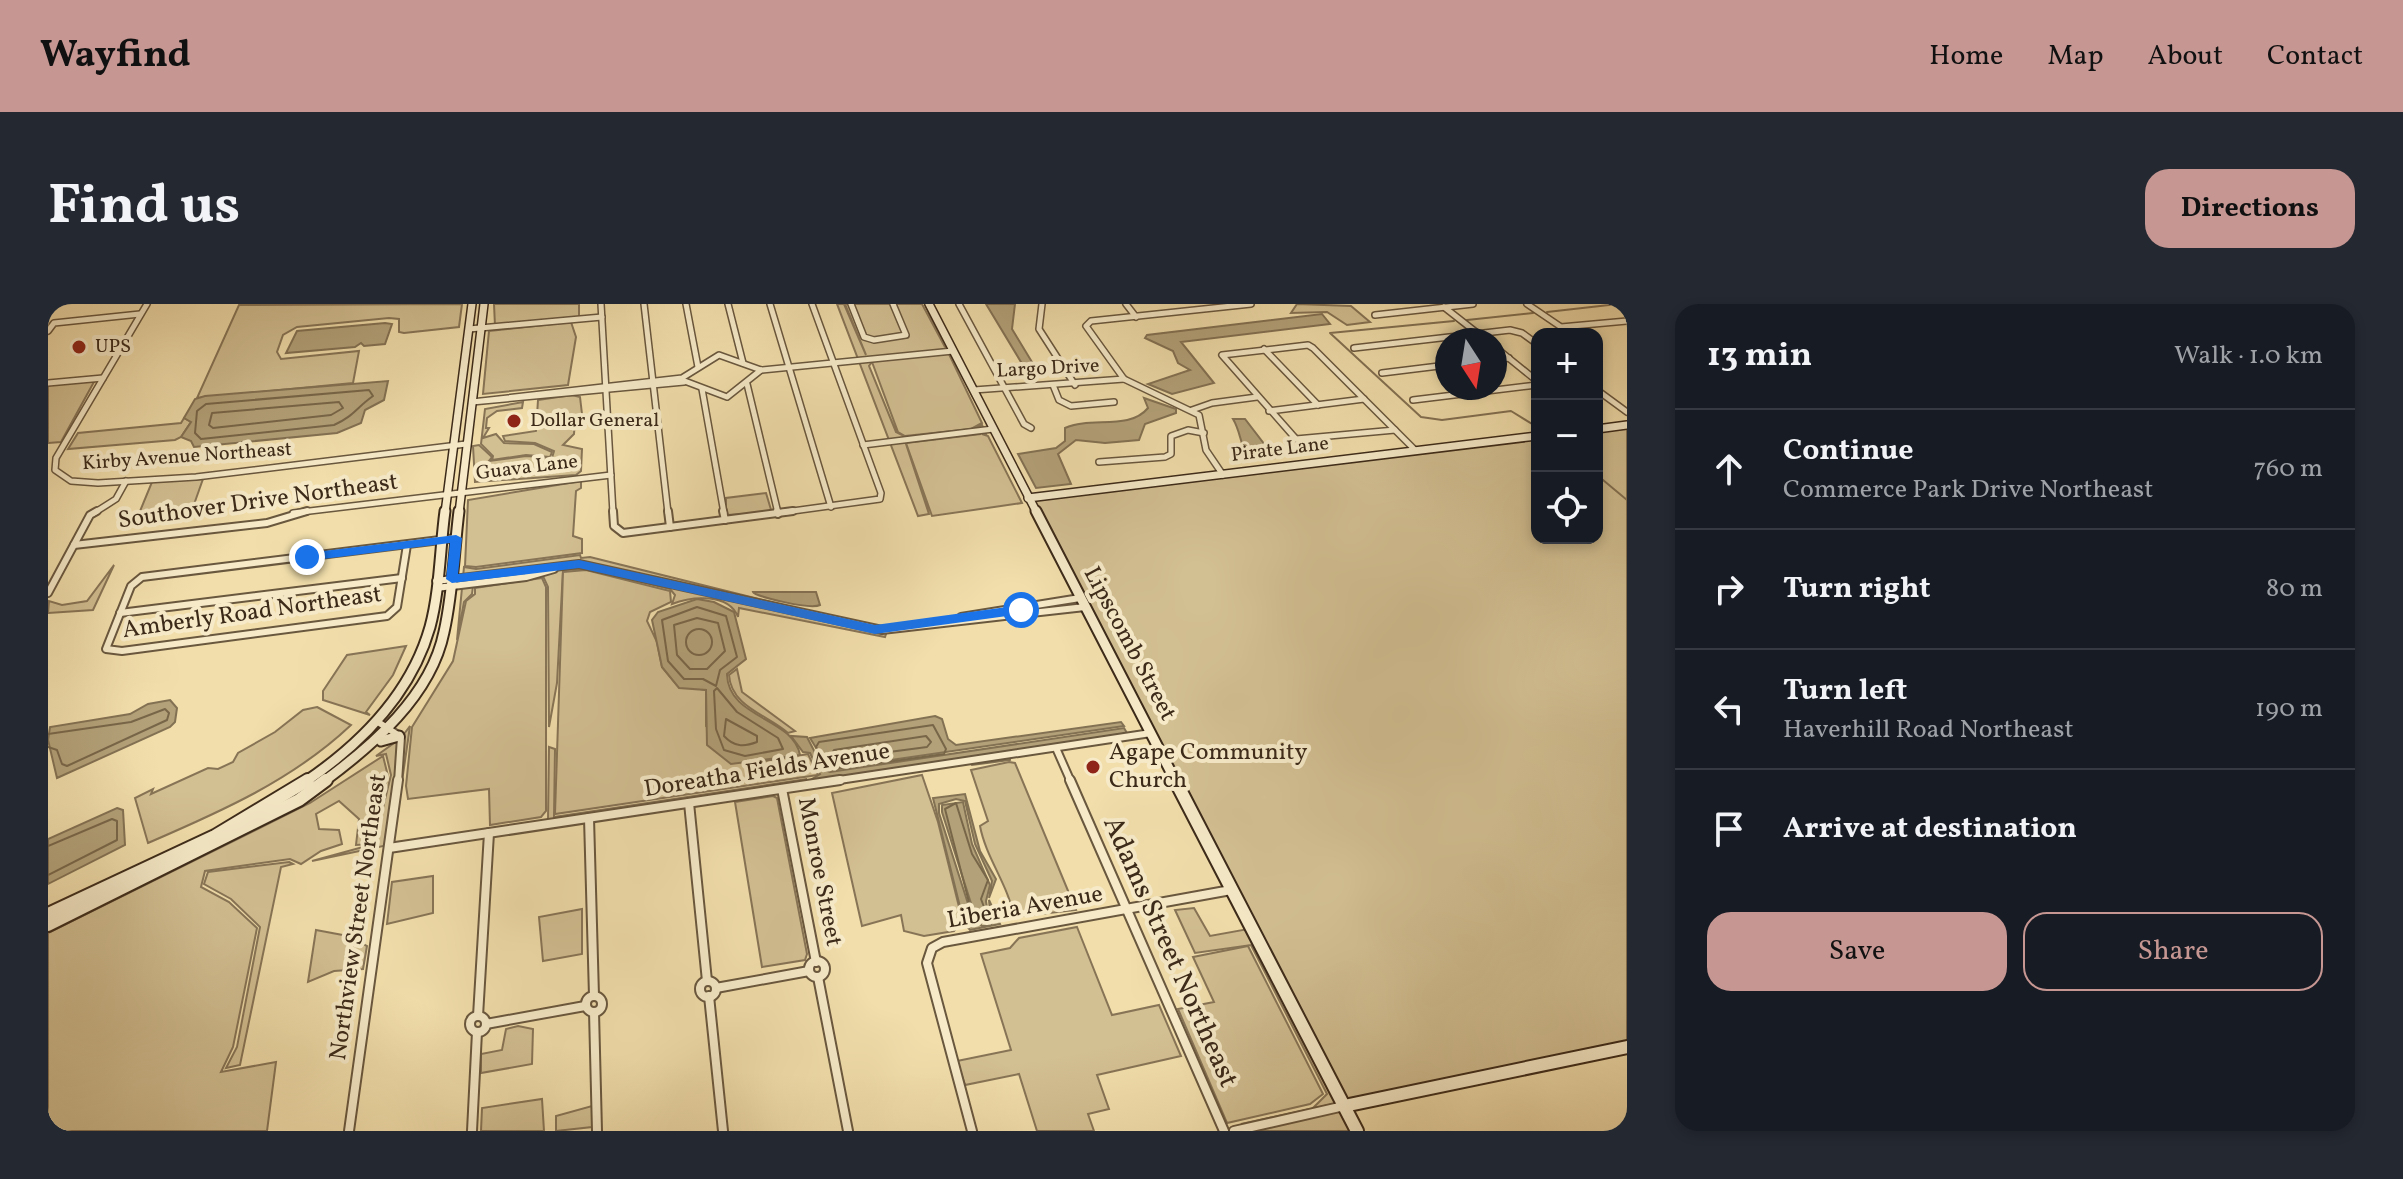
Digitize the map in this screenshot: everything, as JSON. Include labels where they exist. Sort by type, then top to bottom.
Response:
[{"type":"main road","points":[[48,914],[274,803],[389,728],[401,692],[421,655],[435,585],[472,304]]},
{"type":"main road","points":[[48,925],[277,813],[328,781],[372,746],[418,691],[438,654],[451,583],[459,492],[484,304]]},
{"type":"main road","name":"Lipscomb Street","points":[[929,304],[1357,1131]]},
{"type":"main road","points":[[1603,428],[1627,425]]},
{"type":"main road","name":"Pirate Lane","points":[[1028,498],[1531,437]]},
{"type":"main road","points":[[1344,1106],[1625,1051]]},
{"type":"street","name":"Kirby Avenue Northeast","points":[[147,304],[56,458],[55,470],[63,478],[78,482],[196,477],[466,444]]},
{"type":"street","points":[[601,304],[614,526],[623,533],[880,499],[881,493],[812,304]]},
{"type":"street","points":[[644,304],[670,527]]},
{"type":"street","points":[[686,304],[698,367]]},
{"type":"street","points":[[728,304],[743,363]]},
{"type":"street","points":[[770,304],[831,507]]},
{"type":"street","points":[[851,304],[864,337],[874,340],[906,335],[893,304]]},
{"type":"street","points":[[959,304],[1024,424],[1031,428]]},
{"type":"street","points":[[1042,304],[1039,329],[1075,385]]},
{"type":"street","points":[[1126,304],[1136,317]]},
{"type":"street","points":[[1172,304],[1180,312]]},
{"type":"street","points":[[1223,475],[1206,450],[1203,421],[1192,410],[1124,379],[1086,326],[1091,321],[1251,304]]},
{"type":"street","points":[[1375,315],[1473,304]]},
{"type":"street","points":[[1527,304],[1561,327],[1627,321]]},
{"type":"street","points":[[1444,307],[1470,328]]},
{"type":"street","points":[[48,331],[54,323],[140,314]]},
{"type":"street","points":[[469,329],[602,317]]},
{"type":"street","points":[[1507,330],[1522,333],[1531,340]]},
{"type":"street","points":[[1354,348],[1435,339]]},
{"type":"street","points":[[1395,430],[1300,440],[1269,411],[1222,355],[1308,345],[1364,399],[1395,430],[1416,451]]},
{"type":"street","points":[[1264,349],[1318,405]]},
{"type":"street","points":[[683,380],[719,355],[761,372],[953,351]]},
{"type":"street","points":[[1509,358],[1531,378]]},
{"type":"street","points":[[1382,373],[1435,366]]},
{"type":"street","points":[[458,404],[683,380],[727,397],[761,372]]},
{"type":"street","points":[[48,383],[103,378]]},
{"type":"street","name":"Largo Drive","points":[[974,390],[1004,386],[1075,385],[1124,379]]},
{"type":"street","points":[[747,384],[778,514]]},
{"type":"street","points":[[1413,400],[1531,384]]},
{"type":"street","points":[[1053,385],[1059,400],[1071,406],[1114,402]]},
{"type":"street","points":[[702,389],[725,520]]},
{"type":"street","points":[[1603,394],[1627,412]]},
{"type":"street","points":[[1192,410],[1212,403],[1257,397]]},
{"type":"street","points":[[1269,411],[1364,399]]},
{"type":"street","points":[[863,445],[993,429]]},
{"type":"street","points":[[1099,462],[1165,457],[1171,454],[1171,436],[1188,430],[1204,433]]},
{"type":"street","name":"Guava Lane","points":[[446,495],[611,475]]},
{"type":"street","points":[[48,593],[90,515],[116,499],[126,481]]},
{"type":"street","name":"Southover Drive Northeast","points":[[74,545],[267,523],[294,512],[446,495]]},
{"type":"street","points":[[407,545],[402,578],[120,613],[131,586],[138,579],[456,538]]},
{"type":"street","points":[[435,585],[567,565],[601,568],[867,628],[889,629],[1083,603]]},
{"type":"street","name":"Amberly Road Northeast","points":[[120,613],[105,647],[113,652],[378,618],[396,610],[402,578]]},
{"type":"street","points":[[956,621],[975,614],[991,616],[1026,607],[1083,603]]},
{"type":"street","name":"Northview Street Northeast","points":[[349,1131],[403,746],[389,728]]},
{"type":"street","name":"Doreatha Fields Avenue","points":[[389,848],[1151,733]]},
{"type":"street","name":"Adams Street Northeast","points":[[1056,748],[1224,1131]]},
{"type":"street","name":"Monroe Street","points":[[782,789],[816,962],[825,969],[813,974],[848,1131]]},
{"type":"street","points":[[689,803],[707,981],[712,992],[723,1131]]},
{"type":"street","points":[[472,1131],[477,1032],[469,1025],[482,1020],[590,1009],[602,1001],[594,996],[589,818]]},
{"type":"street","points":[[482,1020],[489,833]]},
{"type":"street","name":"Liberia Avenue","points":[[972,1131],[927,957],[932,948],[943,942],[1231,890]]},
{"type":"street","points":[[707,981],[700,990],[712,992],[813,974]]},
{"type":"street","points":[[590,1009],[597,1131]]},
{"type":"street","points":[[1234,1131],[1344,1106]]},
{"type":"shaded area","points":[[462,304],[459,327],[404,333],[399,332],[399,319],[389,318],[297,327],[283,335],[277,352],[281,359],[359,351],[353,383],[197,398],[239,305]]},
{"type":"shaded area","points":[[494,304],[579,304],[579,317],[495,326]]},
{"type":"shaded area","points":[[837,304],[844,304],[866,355],[845,304],[922,304],[945,347],[925,304],[982,423],[971,429],[905,436],[898,432],[872,362],[869,366],[896,432],[906,437],[973,430],[982,425],[986,434],[982,434],[988,436],[1022,503],[932,516],[906,443],[981,434],[905,441],[929,514],[918,516]]},
{"type":"shaded area","points":[[1297,304],[1351,306],[1370,322],[1347,325],[1327,312],[1291,313]]},
{"type":"shaded area","points":[[571,322],[576,337],[568,385],[483,394],[489,331]]},
{"type":"shaded area","points":[[95,380],[61,442],[48,443],[48,385]]},
{"type":"shaded area","points":[[572,395],[580,397],[582,414],[575,420],[574,434],[563,445],[582,449],[581,471],[576,475],[475,482],[473,446],[479,445],[492,457],[489,461],[526,456],[552,458],[554,451],[535,443],[505,441],[503,436],[536,431],[538,400]]},
{"type":"shaded area","points":[[523,402],[522,408],[497,411],[487,418],[486,428],[489,428],[483,438],[496,434],[504,443],[534,444],[552,452],[550,457],[526,455],[492,460],[493,456],[481,444],[485,409]]},
{"type":"shaded area","points":[[184,418],[191,422],[181,437],[175,440],[68,449],[78,433],[181,423]]},
{"type":"shaded area","points":[[1627,426],[1627,1047],[1345,1106],[1357,1131],[1234,1131],[1343,1107],[1028,498],[1531,437],[1531,544],[1603,544],[1603,428]]},
{"type":"shaded area","points":[[203,479],[192,510],[138,516],[152,482]]},
{"type":"shaded area","points":[[581,481],[581,488],[576,491],[573,536],[582,539],[582,553],[465,566],[468,500]]},
{"type":"shaded area","points":[[766,493],[772,513],[726,515],[726,498]]},
{"type":"shaded area","points":[[580,555],[581,558],[590,557],[887,631],[885,637],[739,608],[738,617],[733,609],[718,600],[699,598],[672,604],[675,595],[670,589],[587,569],[563,570],[557,683],[549,727],[548,587],[543,576],[473,586],[472,594],[464,602],[457,640],[464,567],[476,569]]},
{"type":"shaded area","points":[[114,565],[93,610],[48,613],[49,601],[62,605],[87,601]]},
{"type":"shaded area","points":[[586,570],[670,591],[671,602],[650,612],[647,621],[657,642],[662,667],[677,685],[706,690],[706,726],[747,764],[808,754],[818,775],[555,814],[563,572]]},
{"type":"shaded area","points":[[542,578],[546,587],[546,811],[541,817],[490,825],[489,789],[408,799],[406,786],[412,727],[453,661],[466,601],[475,594],[475,588]]},
{"type":"shaded area","points":[[406,646],[393,675],[366,712],[370,715],[323,700],[323,691],[347,655]]},
{"type":"shaded area","points":[[737,669],[742,692],[795,731],[788,733],[743,703],[731,686],[729,675]]},
{"type":"shaded area","points":[[317,707],[351,725],[305,762],[255,793],[148,843],[135,798],[208,768],[218,769],[233,762],[238,753],[275,732],[303,710]]},
{"type":"shaded area","points":[[410,726],[393,844],[312,861],[374,844],[391,775],[386,754],[376,756],[401,738]]},
{"type":"shaded area","points":[[549,747],[555,749],[554,817],[807,779],[548,820]]},
{"type":"shaded area","points":[[383,756],[388,776],[371,844],[356,845],[359,819],[339,801],[316,814],[319,829],[339,830],[342,844],[321,851],[301,864],[290,859],[205,871],[201,887],[229,902],[257,928],[233,1047],[221,1072],[276,1062],[267,1131],[48,1131],[48,933],[310,803]]},
{"type":"shaded area","points":[[1015,763],[1076,910],[1014,917],[983,838],[980,826],[988,821],[971,770]]},
{"type":"shaded area","points":[[922,775],[938,822],[962,919],[954,931],[924,936],[904,931],[901,915],[862,926],[832,793]]},
{"type":"shaded area","points":[[777,798],[807,954],[805,960],[762,967],[735,802]]},
{"type":"shaded area","points":[[293,864],[281,867],[240,1065],[226,1068],[237,1047],[260,927],[231,899],[204,884],[208,872]]},
{"type":"shaded area","points":[[433,876],[433,913],[387,924],[392,882]]},
{"type":"shaded area","points":[[1194,908],[1210,936],[1248,929],[1338,1103],[1312,1109],[1327,1094],[1251,945],[1195,953],[1175,910]]},
{"type":"shaded area","points":[[582,909],[582,954],[543,961],[539,917]]},
{"type":"shaded area","points":[[1077,927],[1112,1015],[1159,1005],[1181,1056],[1097,1075],[1109,1109],[1088,1114],[1094,1131],[1037,1131],[1019,1074],[965,1085],[957,1061],[1011,1050],[981,954],[1010,948],[1019,938]]},
{"type":"shaded area","points":[[316,930],[348,936],[367,946],[363,969],[334,971],[308,982]]},
{"type":"shaded area","points":[[1248,946],[1323,1094],[1310,1104],[1227,1123],[1178,1009],[1214,1002],[1193,957]]},
{"type":"shaded area","points":[[518,1026],[533,1029],[532,1064],[481,1073],[481,1054],[502,1050],[506,1029]]},
{"type":"shaded area","points":[[542,1099],[544,1131],[481,1131],[482,1108]]},
{"type":"shaded area","points":[[592,1106],[592,1127],[556,1131],[556,1116]]},
{"type":"water","points":[[986,304],[1015,304],[1012,329],[1035,367],[1024,367]]},
{"type":"water","points":[[1322,314],[1330,324],[1181,342],[1214,383],[1172,394],[1148,384],[1190,370],[1178,363],[1173,351],[1145,338],[1147,335]]},
{"type":"water","points":[[392,324],[385,344],[364,346],[361,343],[355,347],[286,353],[297,331]]},
{"type":"water","points":[[388,381],[384,400],[365,410],[361,423],[337,433],[194,447],[191,441],[181,437],[191,422],[184,418],[195,399],[205,396]]},
{"type":"water","points":[[1144,398],[1176,409],[1176,413],[1145,424],[1139,440],[1105,443],[1076,440],[1058,454],[1071,484],[1036,488],[1018,454],[1056,448],[1065,441],[1065,428],[1120,421],[1140,415],[1148,408]]},
{"type":"water","points":[[1233,419],[1245,419],[1275,458],[1249,459]]},
{"type":"water","points":[[753,592],[816,592],[820,605],[795,604]]},
{"type":"water","points":[[697,599],[714,602],[734,612],[746,659],[727,674],[730,689],[749,709],[786,733],[795,742],[800,755],[731,764],[707,745],[706,690],[679,688],[662,667],[652,620],[658,612]]},
{"type":"water","points":[[170,700],[177,708],[175,722],[170,727],[57,778],[48,740],[50,727],[130,714],[148,704]]},
{"type":"water","points":[[935,716],[942,719],[948,739],[956,745],[1121,722],[1124,726],[829,769],[810,738]]},
{"type":"water","points":[[1124,728],[1127,733],[1009,754],[1010,760],[972,765],[969,759],[807,782],[820,774],[810,753],[803,752],[791,736],[807,737],[824,770],[830,772]]},
{"type":"water","points":[[965,794],[980,851],[996,879],[989,898],[992,881],[975,844],[965,801],[956,799],[939,804],[939,813],[972,916],[982,926],[991,924],[989,900],[1000,924],[970,930],[964,923],[933,798]]},
{"type":"water","points":[[963,802],[972,844],[990,885],[986,901],[989,922],[982,923],[975,916],[942,812],[942,805]]},
{"type":"water","points":[[117,808],[123,810],[125,845],[48,884],[48,839]]},
{"type":"waterway","points":[[1547,312],[1618,304]]},
{"type":"waterway","points":[[1467,320],[1533,313]]},
{"type":"waterway","points":[[1454,321],[1330,333],[1421,417],[1442,420],[1511,411],[1531,423]]},
{"type":"waterway","points":[[1603,480],[1627,500]]},
{"type":"place","name":"UPS","points":[[79,347]]},
{"type":"place","name":"Dollar General","points":[[514,421]]},
{"type":"place","name":"Agape Community Church","points":[[1093,767]]},
{"type":"route","points":[[307,557],[456,538],[452,579],[579,564],[875,629],[956,621],[979,613],[989,612],[992,615],[1021,610]]}]
